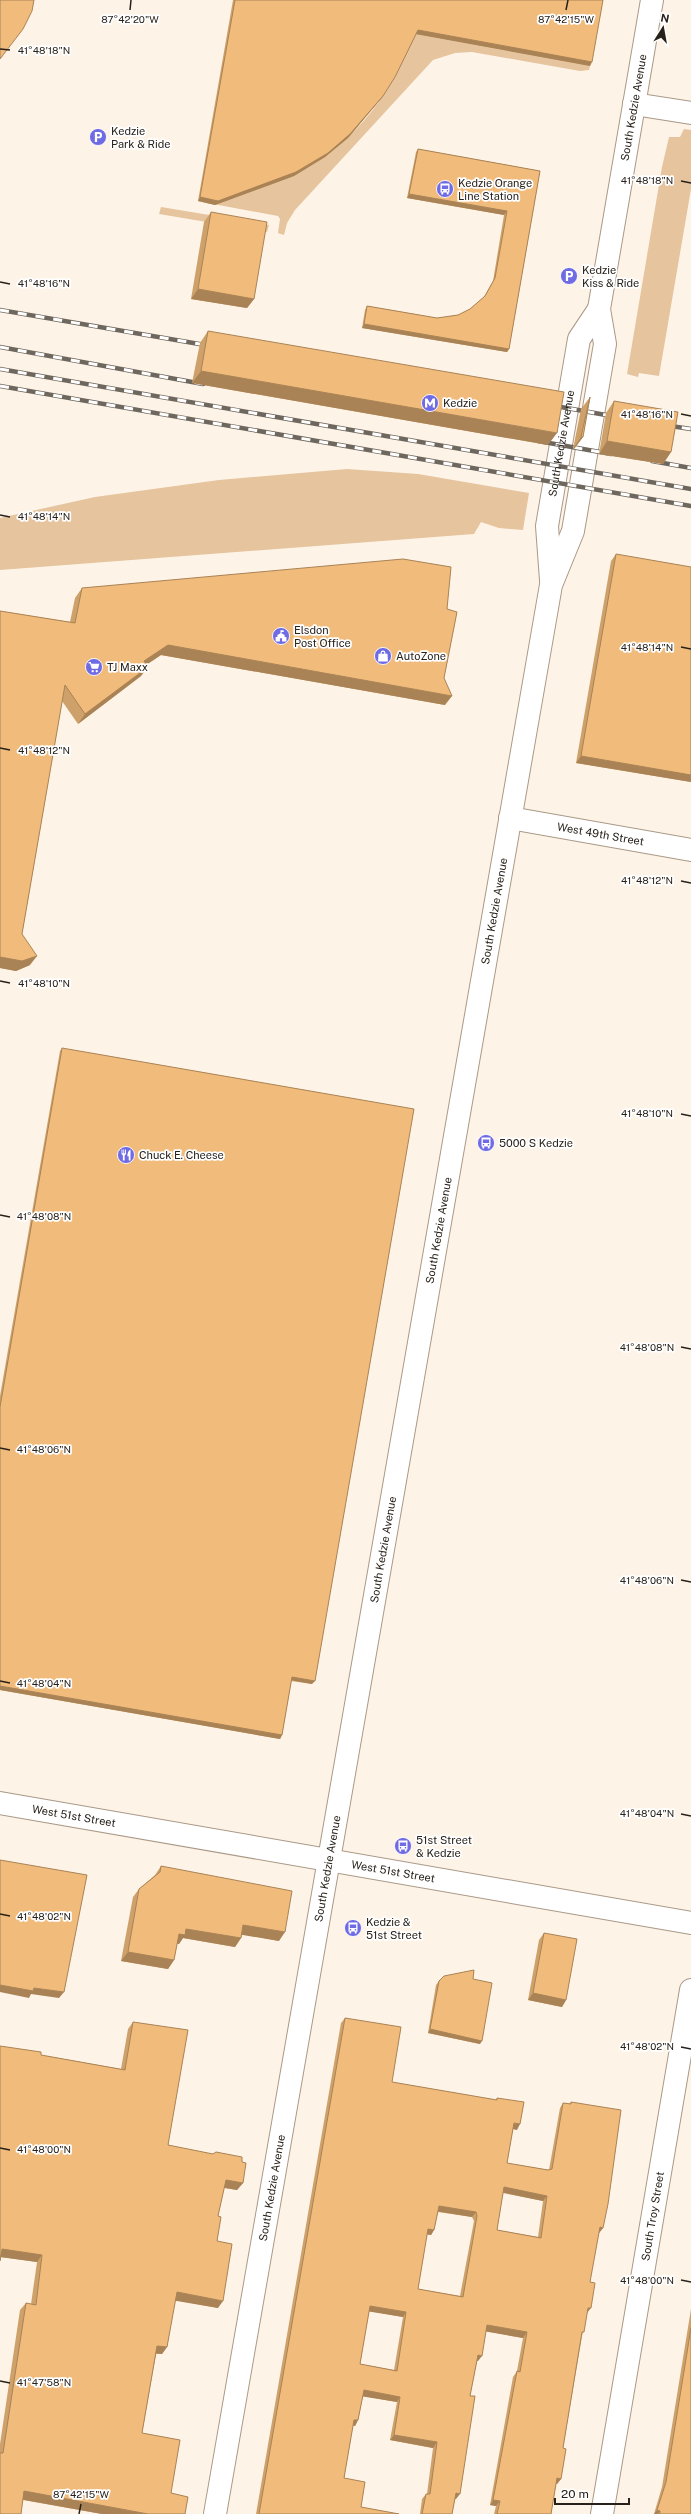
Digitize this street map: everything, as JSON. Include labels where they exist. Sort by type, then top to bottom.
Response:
[{"type":"main road","name":"South Kedzie Avenue","points":[[215,2514],[327,1860],[551,585],[573,531],[605,344],[599,309],[652,0]]},
{"type":"main road","points":[[634,104],[691,113]]},
{"type":"main road","name":"West 49th Street","points":[[510,818],[691,850]]},
{"type":"main road","name":"West 51st Street","points":[[0,1803],[691,1923]]},
{"type":"main road","name":"South Troy Street","points":[[602,2514],[691,1990]]},
{"type":"shaded area","points":[[415,34],[590,66],[589,70],[580,71],[472,52],[455,53],[433,60],[295,210],[287,223],[284,235],[278,233],[280,219],[278,216],[213,204],[268,185],[293,174],[338,146],[358,127],[376,106],[396,75]]},
{"type":"shaded area","points":[[684,129],[691,130],[691,189],[659,376],[639,373],[638,377],[627,374],[662,167],[669,137],[680,137]]},
{"type":"shaded area","points":[[161,207],[269,225],[267,232],[159,214]]},
{"type":"shaded area","points":[[347,469],[418,474],[529,493],[523,530],[499,528],[481,522],[474,534],[0,570],[0,518],[95,497],[219,480]]},
{"type":"building","points":[[0,0],[34,0],[32,11],[23,29],[0,59]]},
{"type":"building","points":[[235,0],[603,0],[592,62],[418,30],[395,77],[383,96],[350,134],[328,153],[296,172],[218,201],[200,197]]},
{"type":"building","points":[[418,149],[540,171],[509,349],[364,324],[367,306],[437,318],[458,315],[470,309],[485,296],[495,278],[507,211],[409,194]]},
{"type":"building","points":[[211,212],[267,222],[254,299],[198,289]]},
{"type":"building","points":[[208,331],[564,392],[557,433],[201,371]]},
{"type":"building","points":[[590,397],[583,437],[581,437]]},
{"type":"building","points":[[614,401],[678,412],[671,452],[607,441]]},
{"type":"building","points":[[616,554],[691,567],[691,775],[581,756]]},
{"type":"building","points":[[403,559],[451,567],[447,609],[457,612],[444,678],[452,696],[168,645],[144,661],[148,667],[85,714],[65,685],[22,934],[37,956],[22,961],[0,957],[0,611],[75,623],[82,588]]},
{"type":"building","points":[[62,1048],[414,1109],[315,1681],[292,1677],[282,1735],[0,1686],[0,1407]]},
{"type":"building","points":[[0,1860],[87,1875],[64,1992],[34,1988],[33,1991],[0,1985]]},
{"type":"building","points":[[161,1866],[292,1891],[285,1932],[243,1925],[241,1938],[186,1929],[185,1935],[179,1934],[174,1960],[128,1952],[139,1889],[160,1872]]},
{"type":"building","points":[[544,1933],[577,1939],[566,2000],[533,1993]]},
{"type":"building","points":[[474,1970],[473,1979],[492,1983],[482,2041],[430,2029],[439,1981],[444,1976]]},
{"type":"building","points":[[345,2018],[401,2027],[392,2082],[497,2100],[497,2098],[524,2102],[520,2124],[514,2123],[507,2163],[548,2170],[552,2169],[563,2103],[571,2104],[571,2102],[621,2110],[608,2204],[603,2228],[600,2227],[590,2282],[595,2283],[591,2308],[588,2308],[584,2332],[582,2332],[563,2448],[566,2449],[561,2479],[557,2478],[551,2514],[497,2514],[500,2501],[493,2500],[517,2371],[520,2372],[527,2332],[487,2325],[482,2356],[478,2355],[470,2396],[475,2396],[460,2494],[456,2493],[452,2514],[422,2514],[426,2494],[430,2494],[437,2442],[394,2435],[400,2397],[364,2390],[358,2420],[354,2420],[344,2478],[365,2482],[361,2507],[399,2514],[259,2514]],"holes":[[[504,2187],[547,2196],[541,2238],[497,2230]],[[439,2206],[476,2212],[477,2216],[463,2297],[418,2289],[428,2229],[434,2230]],[[370,2306],[406,2312],[397,2371],[360,2364]]]},
{"type":"building","points":[[133,2022],[188,2030],[168,2145],[213,2154],[216,2152],[242,2157],[242,2162],[246,2163],[243,2183],[226,2180],[218,2216],[221,2217],[217,2241],[232,2244],[223,2301],[177,2292],[167,2347],[157,2346],[142,2433],[180,2440],[171,2493],[188,2497],[185,2514],[148,2514],[24,2491],[21,2514],[0,2514],[0,2453],[3,2453],[26,2303],[36,2305],[42,2255],[2,2249],[0,2261],[0,2046],[41,2052],[41,2055],[125,2070]]},
{"type":"building","points":[[691,2328],[691,2514],[660,2514],[660,2511],[657,2510],[666,2482]]},
{"type":"railway","points":[[0,310],[211,346]]},
{"type":"railway","points":[[0,347],[203,384]]},
{"type":"railway","points":[[0,369],[691,489]]},
{"type":"railway","points":[[0,386],[691,506]]},
{"type":"railway","points":[[550,405],[617,417]]},
{"type":"railway","points":[[664,425],[691,429]]},
{"type":"railway","points":[[538,441],[611,454]]},
{"type":"railway","points":[[652,461],[691,468]]},
{"type":"place","name":"Kedzie Park & Ride","points":[[98,137]]},
{"type":"place","name":"Kedzie Orange Line Station","points":[[445,189]]},
{"type":"place","name":"Kedzie Kiss & Ride","points":[[569,276]]},
{"type":"place","name":"Kedzie","points":[[430,403]]},
{"type":"place","name":"Elsdon Post Office","points":[[281,636]]},
{"type":"place","name":"AutoZone","points":[[383,656]]},
{"type":"place","name":"TJ Maxx","points":[[94,667]]},
{"type":"place","name":"5000 S Kedzie","points":[[486,1143]]},
{"type":"place","name":"Chuck E. Cheese","points":[[126,1155]]},
{"type":"place","name":"51st Street & Kedzie","points":[[403,1846]]},
{"type":"place","name":"Kedzie & 51st Street","points":[[353,1928]]}]
